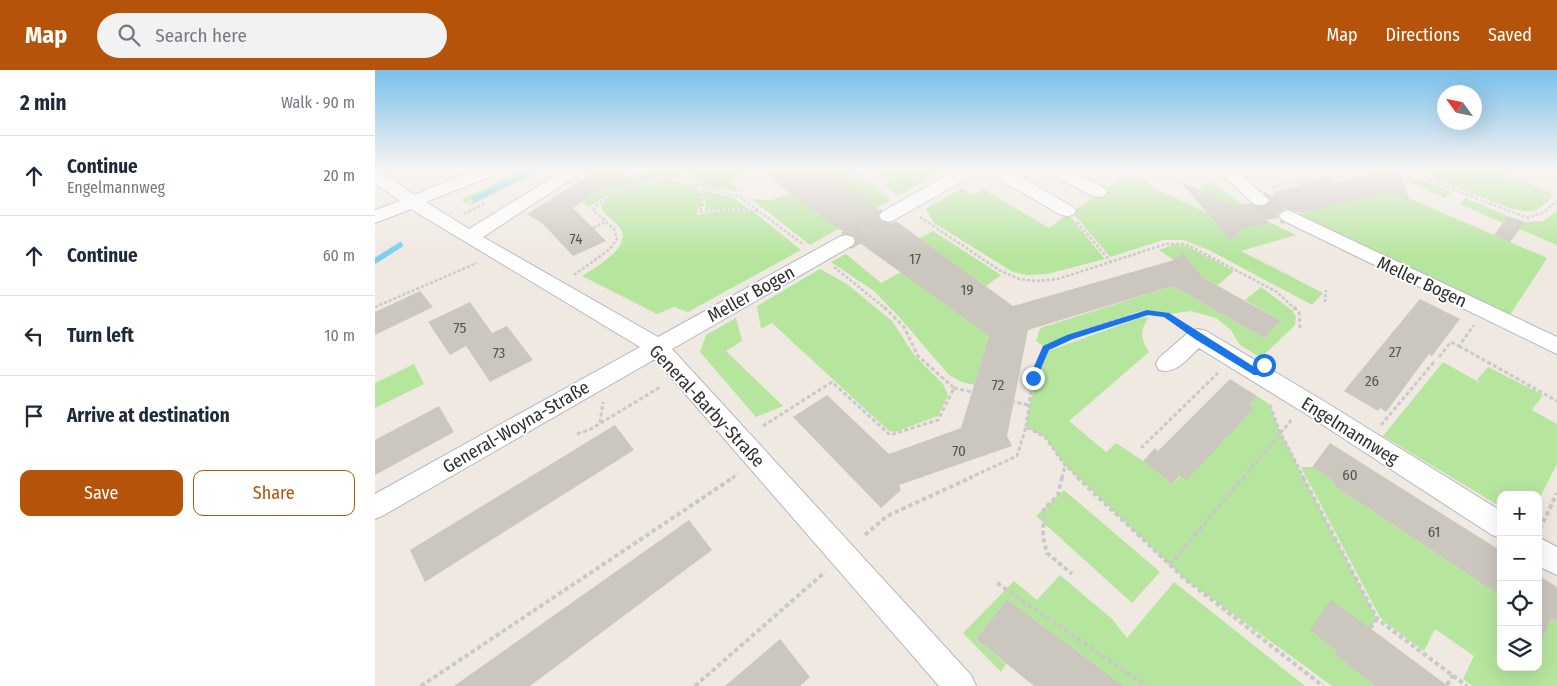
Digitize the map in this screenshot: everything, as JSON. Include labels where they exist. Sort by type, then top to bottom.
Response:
[{"type":"street","name":"General-Barby-Straße","points":[[408,199],[469,237],[657,347],[960,686]]},
{"type":"street","points":[[375,217],[421,199]]},
{"type":"street","points":[[469,237],[531,199]]},
{"type":"street","points":[[892,208],[911,199]]},
{"type":"street","points":[[1046,199],[1067,211]]},
{"type":"street","name":"Meller Bogen","points":[[1288,216],[1557,346]]},
{"type":"street","name":"Meller Bogen","points":[[657,347],[845,241]]},
{"type":"street","points":[[1167,364],[1198,337]]},
{"type":"street","name":"Engelmannweg","points":[[1198,337],[1261,369],[1310,407],[1497,523]]},
{"type":"street","name":"General-Woyna-Straße","points":[[375,507],[657,347]]},
{"type":"street","points":[[1542,553],[1557,562]]},
{"type":"path","points":[[574,275],[602,256],[615,244],[617,239],[616,233],[593,210],[605,199]]},
{"type":"path","points":[[702,199],[703,208],[699,212],[724,209],[761,212]]},
{"type":"path","points":[[741,199],[809,248]]},
{"type":"path","points":[[882,199],[892,208]]},
{"type":"path","points":[[1477,199],[1528,218],[1538,217],[1547,212],[1557,201]]},
{"type":"path","points":[[1067,211],[1111,262]]},
{"type":"path","points":[[913,212],[999,270],[1019,279],[1036,281],[1058,279],[1167,244],[1179,243],[1194,246],[1277,292],[1299,312],[1300,328]]},
{"type":"path","points":[[593,228],[606,222]]},
{"type":"path","points":[[375,307],[478,262]]},
{"type":"path","points":[[827,262],[878,301],[904,327],[918,356],[954,388],[1028,405]]},
{"type":"path","points":[[1325,302],[1326,290]]},
{"type":"path","points":[[865,535],[887,516],[1017,456],[1026,427],[1033,378],[1046,348],[1070,337],[1147,312],[1166,315],[1198,337]]},
{"type":"path","points":[[1459,346],[1479,319]]},
{"type":"path","points":[[1439,357],[1451,342],[1557,401]]},
{"type":"path","points":[[1367,442],[1434,362]]},
{"type":"path","points":[[1141,448],[1222,369]]},
{"type":"path","points":[[763,426],[832,382],[890,435],[938,420],[954,388]]},
{"type":"path","points":[[577,434],[600,423],[660,387]]},
{"type":"path","points":[[600,423],[604,398]]},
{"type":"path","points":[[1267,398],[1281,432],[1377,619],[1467,686]]},
{"type":"path","points":[[1170,565],[1281,432],[1310,407]]},
{"type":"path","points":[[1026,427],[1045,437],[1065,465],[1185,579],[1323,686]]},
{"type":"path","points":[[1065,465],[1059,495],[1044,509],[1043,537],[1047,553],[1072,574]]},
{"type":"path","points":[[421,686],[738,474]]},
{"type":"path","points":[[1542,523],[1557,493]]},
{"type":"path","points":[[695,686],[825,572]]},
{"type":"path","points":[[997,584],[1146,686]]},
{"type":"path","points":[[1370,628],[1377,619]]},
{"type":"path","points":[[1447,685],[1453,676]]},
{"type":"green space","points":[[464,199],[474,199],[466,203],[461,200]]},
{"type":"green space","points":[[479,199],[484,199],[472,205],[469,204]]},
{"type":"green space","points":[[589,199],[602,199],[590,206],[582,203]]},
{"type":"green space","points":[[607,199],[701,199],[702,207],[697,210],[697,215],[726,210],[754,212],[801,250],[688,312],[674,307],[657,314],[582,276],[611,256],[621,242],[623,235],[620,228],[601,208]]},
{"type":"green space","points":[[705,199],[735,199],[751,210],[734,208],[705,210]]},
{"type":"green space","points":[[751,199],[798,199],[838,229],[810,245]]},
{"type":"green space","points":[[863,199],[891,200],[876,208]]},
{"type":"green space","points":[[944,199],[999,199],[1049,228],[1068,214],[1105,259],[1047,274],[1027,275],[1013,272],[934,223],[926,209]]},
{"type":"green space","points":[[1092,199],[1177,199],[1206,212],[1231,241],[1242,229],[1271,223],[1296,235],[1241,251],[1323,293],[1312,305],[1209,250],[1183,240],[1163,240],[1110,257],[1072,212]]},
{"type":"green space","points":[[1215,199],[1234,199],[1244,205],[1234,208]]},
{"type":"green space","points":[[1360,199],[1410,199],[1547,258],[1510,315],[1297,215],[1335,203]]},
{"type":"green space","points":[[1467,199],[1508,216],[1503,223],[1460,204]]},
{"type":"green space","points":[[1485,199],[1550,199],[1536,210],[1512,209]]},
{"type":"green space","points":[[1557,211],[1557,245],[1519,229],[1525,222],[1543,221]]},
{"type":"green space","points":[[933,231],[1001,275],[986,286],[919,238]]},
{"type":"green space","points":[[1175,244],[1187,246],[1234,271],[1218,285],[1204,278],[1182,252],[1174,260],[1159,250]]},
{"type":"green space","points":[[846,254],[881,283],[901,272],[989,336],[974,385],[962,382],[949,375],[874,291],[831,262]]},
{"type":"green space","points":[[820,269],[847,284],[892,321],[915,356],[943,384],[948,395],[938,416],[895,432],[889,431],[772,323],[761,329],[757,306]]},
{"type":"green space","points":[[1173,286],[1264,338],[1281,321],[1245,300],[1261,287],[1293,311],[1296,317],[1295,325],[1261,358],[1239,344],[1231,330],[1216,318],[1191,311],[1170,314],[1150,310],[1137,312],[1077,332],[1045,347],[1036,341],[1040,328]]},
{"type":"green space","points":[[1149,317],[1142,335],[1149,352],[1069,421],[1106,452],[1116,443],[1172,484],[1227,438],[1221,433],[1235,418],[1241,422],[1254,408],[1249,405],[1257,396],[1269,404],[1280,432],[1377,619],[1370,628],[1337,651],[1335,655],[1375,686],[1332,686],[1185,579],[1065,465],[1045,437],[1026,427],[1034,388],[1049,351],[1139,318]]},
{"type":"green space","points":[[736,318],[742,341],[726,351],[783,406],[756,417],[700,352],[706,335]]},
{"type":"green space","points":[[1443,362],[1482,384],[1477,380],[1488,367],[1543,395],[1532,410],[1557,424],[1557,464],[1542,493],[1542,491],[1497,491],[1497,505],[1383,436]]},
{"type":"green space","points":[[414,364],[424,384],[375,408],[375,383]]},
{"type":"green space","points":[[1301,467],[1312,467],[1334,481],[1333,485],[1497,593],[1497,671],[1542,671],[1542,619],[1549,623],[1551,618],[1557,622],[1557,686],[1473,686],[1463,679],[1474,656],[1435,629],[1424,651],[1380,617]]},
{"type":"green space","points":[[1064,490],[1160,572],[1132,603],[1036,516]]},
{"type":"green space","points":[[1060,575],[1112,619],[1127,638],[1174,582],[1305,686],[1124,686],[1007,599],[976,639],[1006,664],[1001,672],[963,633],[1014,581],[1037,600]]},
{"type":"building","points":[[552,199],[587,199],[573,208],[606,241],[573,256],[543,224],[527,214]]},
{"type":"building","points":[[798,199],[863,199],[881,211],[877,216],[881,222],[889,224],[896,221],[1013,306],[1174,260],[1182,252],[1204,278],[1281,321],[1264,338],[1173,286],[1028,330],[1007,436],[1012,446],[899,485],[901,490],[881,508],[793,417],[827,395],[889,454],[961,428],[989,336],[857,241],[854,235],[838,229]]},
{"type":"building","points":[[1195,199],[1217,199],[1234,207],[1250,203],[1260,207],[1267,205],[1270,199],[1362,199],[1300,213],[1287,208],[1277,215],[1278,218],[1266,220],[1271,223],[1242,229],[1231,241]]},
{"type":"building","points":[[1508,216],[1525,222],[1510,242],[1494,235]]},
{"type":"building","points":[[420,291],[433,307],[375,335],[375,312]]},
{"type":"building","points":[[1420,299],[1460,319],[1432,356],[1429,354],[1386,412],[1380,408],[1378,411],[1344,391]]},
{"type":"building","points":[[470,302],[492,333],[507,326],[533,360],[490,382],[466,346],[450,355],[428,322]]},
{"type":"building","points":[[1230,379],[1257,396],[1249,405],[1254,408],[1187,480],[1180,476],[1172,484],[1143,461],[1155,448],[1158,451]]},
{"type":"building","points":[[439,406],[454,432],[375,475],[375,440]]},
{"type":"building","points":[[615,425],[634,450],[425,582],[410,550]]},
{"type":"building","points":[[1330,443],[1497,548],[1497,593],[1333,485],[1334,481],[1312,467]]},
{"type":"building","points":[[689,520],[712,550],[530,686],[454,686]]},
{"type":"building","points":[[1542,578],[1557,587],[1557,622],[1551,618],[1542,639]]},
{"type":"building","points":[[1007,599],[1124,686],[1034,686],[976,639]]},
{"type":"building","points":[[1331,600],[1448,686],[1375,686],[1335,655],[1337,651],[1310,630]]},
{"type":"building","points":[[780,639],[810,677],[800,686],[725,686]]},
{"type":"waterway","points":[[375,261],[400,245]]},
{"type":"tunnel","points":[[1260,200],[1288,216]]},
{"type":"tunnel","points":[[846,241],[888,216]]},
{"type":"route","points":[[1033,378],[1046,348],[1070,337],[1147,312],[1166,315],[1257,373],[1264,365]]}]
